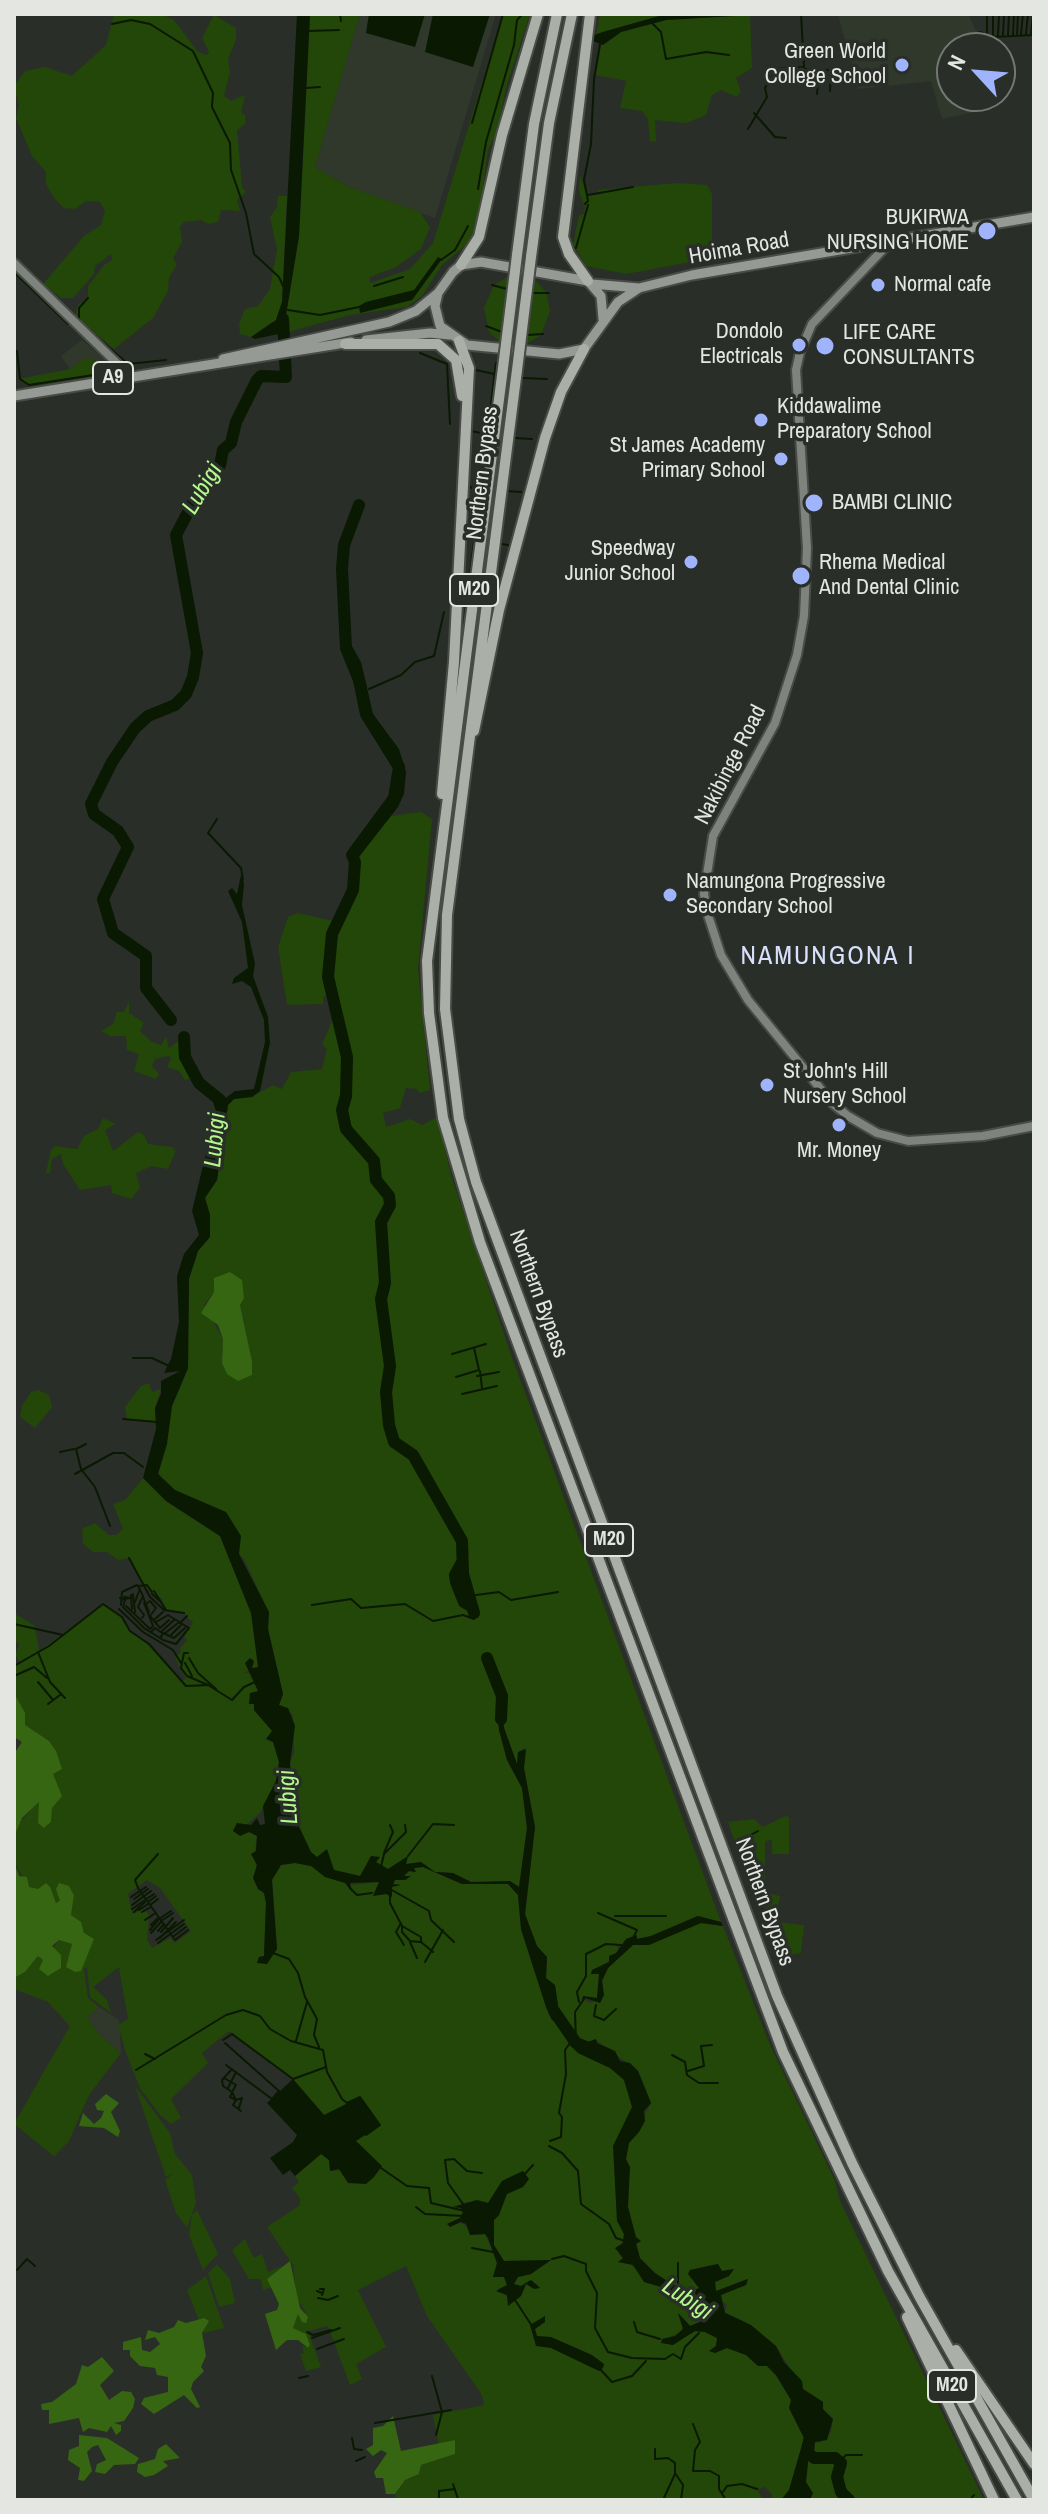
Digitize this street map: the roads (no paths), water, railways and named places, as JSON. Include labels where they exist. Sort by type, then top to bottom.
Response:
[{"type":"highway","points":[[461,265],[479,237],[502,135],[538,14]]},
{"type":"highway","name":"Northern Bypass","points":[[557,14],[534,124],[427,961],[437,1089],[453,1160],[602,1571],[783,2052],[888,2271],[1017,2500]]},
{"type":"highway","name":"Northern Bypass","points":[[572,14],[549,123],[451,872],[445,1009],[459,1119],[476,1182],[777,1996],[852,2163],[919,2296],[1034,2500]]},
{"type":"highway","points":[[590,14],[577,101],[563,237],[569,254],[590,282]]},
{"type":"highway","points":[[344,338],[428,342],[446,348],[456,360],[459,371],[465,434]]},
{"type":"highway","points":[[444,812],[441,777],[454,662],[469,368],[454,338]]},
{"type":"highway","points":[[467,751],[478,718],[501,598],[545,438],[561,392],[584,349]]},
{"type":"highway","points":[[888,2271],[912,2331],[994,2500]]},
{"type":"highway","points":[[919,2296],[1034,2464]]},
{"type":"main road","name":"Hoima Road","points":[[461,265],[481,262],[639,288],[1034,217]]},
{"type":"main road","points":[[454,338],[435,315],[438,293],[461,265]]},
{"type":"main road","points":[[590,282],[601,296],[603,319]]},
{"type":"main road","points":[[344,338],[404,335],[454,338],[536,353],[584,349],[618,302],[639,288]]},
{"type":"main road","name":"A9","points":[[14,396],[344,338],[401,318],[438,293]]},
{"type":"main road","name":"A9","points":[[212,363],[313,339],[344,338]]},
{"type":"street","name":"Nakibinge Road","points":[[891,241],[812,324],[800,352],[796,370],[807,548],[804,614],[797,655],[765,746],[716,827],[705,880],[709,924],[729,972],[768,1027],[832,1103],[848,1116],[877,1133],[898,1139],[966,1138],[1034,1126]]},
{"type":"street","points":[[14,263],[129,375]]},
{"type":"water","points":[[297,14],[310,14],[299,236],[285,321],[288,332],[255,339],[251,337],[276,320],[282,302]]},
{"type":"water","points":[[369,14],[425,14],[415,47],[366,33]]},
{"type":"water","points":[[433,14],[490,14],[473,67],[425,52]]},
{"type":"water","points":[[770,14],[666,20],[621,32],[603,45],[593,41],[594,35],[663,15]]},
{"type":"water","points":[[438,257],[442,259],[412,300],[360,313],[359,306],[366,302],[414,290]]},
{"type":"water","points":[[345,634],[361,662],[373,714],[399,749],[406,772],[404,794],[398,807],[355,862],[377,821],[396,801],[401,770],[369,713]]},
{"type":"water","points":[[241,875],[244,884],[242,905],[255,964],[253,976],[268,1017],[270,1043],[260,1091],[252,1097],[234,1099],[228,1105],[217,1180],[205,1198],[210,1215],[210,1237],[198,1251],[189,1279],[188,1368],[172,1406],[167,1444],[158,1474],[175,1490],[226,1512],[241,1536],[239,1554],[269,1612],[268,1629],[283,1694],[279,1705],[288,1708],[295,1726],[290,1763],[294,1816],[311,1852],[317,1857],[327,1849],[334,1870],[360,1876],[371,1856],[380,1857],[376,1862],[388,1869],[408,1856],[406,1864],[421,1862],[435,1872],[453,1873],[471,1882],[510,1881],[519,1887],[527,1828],[522,1788],[507,1760],[499,1730],[497,1709],[501,1704],[504,1728],[517,1764],[518,1752],[526,1749],[524,1768],[535,1827],[525,1914],[537,1946],[547,1957],[546,1978],[555,1985],[561,2024],[552,2020],[546,2007],[521,1929],[518,1895],[508,1884],[462,1884],[423,1867],[414,1868],[416,1872],[409,1871],[404,1876],[411,1876],[405,1880],[395,1880],[393,1884],[401,1885],[392,1887],[392,1897],[386,1894],[373,1896],[379,1882],[350,1883],[352,1892],[345,1883],[325,1877],[311,1866],[295,1863],[281,1865],[272,1880],[277,1949],[267,1964],[257,1963],[259,1957],[264,1956],[266,1903],[264,1893],[258,1889],[253,1878],[257,1865],[251,1854],[256,1851],[257,1836],[249,1832],[240,1836],[233,1831],[237,1823],[251,1825],[257,1818],[260,1825],[265,1824],[263,1806],[276,1781],[279,1762],[273,1742],[266,1739],[272,1731],[254,1710],[254,1704],[249,1704],[250,1693],[258,1691],[245,1663],[250,1658],[254,1661],[252,1668],[258,1667],[251,1613],[220,1536],[166,1501],[143,1478],[156,1429],[155,1408],[161,1394],[161,1381],[180,1371],[164,1373],[171,1359],[179,1322],[177,1276],[184,1254],[199,1235],[192,1211],[216,1112],[210,1090],[216,1090],[223,1100],[235,1091],[254,1089],[265,1042],[264,1020],[251,987],[242,981],[232,984],[234,978],[248,968],[242,922],[228,891],[232,888],[237,894]]},
{"type":"water","points":[[698,1916],[721,1922],[723,1926],[701,1923],[649,1945],[633,1945],[608,1968],[602,1981],[604,1995],[600,2003],[585,1998],[582,2001],[583,1996],[597,1998],[599,1974],[591,1974],[592,1970],[609,1962],[609,1956],[616,1953],[626,1939],[637,1935],[637,1939],[651,1936]]},
{"type":"water","points":[[577,2039],[588,2042],[596,2039],[597,2043],[615,2051],[620,2061],[630,2063],[638,2071],[651,2103],[644,2111],[645,2121],[639,2132],[629,2143],[626,2159],[630,2167],[628,2207],[636,2237],[641,2241],[636,2244],[640,2258],[655,2273],[673,2285],[683,2286],[688,2293],[699,2288],[688,2274],[690,2270],[718,2264],[722,2271],[734,2269],[729,2276],[715,2282],[716,2291],[748,2279],[746,2285],[721,2295],[725,2313],[751,2325],[776,2346],[784,2362],[802,2381],[803,2389],[823,2402],[823,2409],[833,2419],[827,2440],[810,2443],[806,2482],[813,2493],[810,2500],[781,2500],[789,2490],[804,2438],[789,2408],[791,2400],[776,2375],[767,2366],[758,2366],[746,2355],[727,2348],[715,2353],[709,2351],[716,2346],[717,2338],[705,2332],[695,2331],[673,2345],[661,2343],[662,2339],[675,2336],[683,2329],[678,2313],[690,2326],[702,2321],[693,2307],[678,2303],[676,2295],[668,2289],[644,2282],[633,2265],[618,2262],[623,2258],[615,2248],[623,2243],[624,2234],[617,2221],[613,2146],[632,2107],[624,2080],[610,2068],[578,2053],[573,2048]]},
{"type":"water","points":[[293,2079],[324,2115],[360,2097],[380,2125],[356,2141],[382,2166],[366,2184],[348,2183],[339,2169],[330,2171],[329,2160],[321,2154],[295,2176],[290,2170],[283,2175],[270,2158],[293,2142],[297,2135],[267,2103]]},
{"type":"water","points":[[523,2171],[529,2179],[523,2187],[507,2194],[494,2220],[494,2245],[504,2261],[551,2260],[531,2274],[518,2277],[514,2284],[521,2286],[531,2280],[540,2288],[534,2289],[526,2284],[521,2296],[508,2306],[507,2295],[496,2291],[507,2285],[504,2277],[493,2277],[497,2263],[488,2238],[485,2234],[470,2235],[466,2224],[461,2222],[450,2227],[447,2224],[460,2218],[463,2212],[461,2208],[453,2207],[477,2200],[488,2203],[502,2181]]},
{"type":"water","points":[[545,2316],[545,2322],[535,2329],[537,2336],[551,2337],[592,2355],[604,2364],[603,2368],[599,2371],[551,2348],[536,2346],[530,2325]]},
{"type":"waterway","points":[[340,14],[341,21]]},
{"type":"waterway","points":[[472,123],[503,14]]},
{"type":"waterway","points":[[478,189],[486,142],[514,45],[517,20],[523,14]]},
{"type":"waterway","points":[[748,129],[767,97],[765,88],[776,69],[804,67],[801,14]]},
{"type":"waterway","points":[[987,14],[987,32]]},
{"type":"waterway","points":[[993,14],[993,32]]},
{"type":"waterway","points":[[998,32],[999,14]]},
{"type":"waterway","points":[[1003,32],[1004,14]]},
{"type":"waterway","points":[[1008,32],[1009,14]]},
{"type":"waterway","points":[[1013,32],[1014,14]]},
{"type":"waterway","points":[[1017,35],[1018,14]]},
{"type":"waterway","points":[[1021,34],[1023,14]]},
{"type":"waterway","points":[[1026,34],[1028,14]]},
{"type":"waterway","points":[[1031,34],[1033,14]]},
{"type":"waterway","points":[[112,24],[131,20],[150,24],[193,51],[213,93],[212,107],[230,143],[231,170],[246,213],[254,254],[279,277],[283,286]]},
{"type":"waterway","points":[[652,23],[661,32],[666,59],[706,52],[729,55]]},
{"type":"waterway","points":[[308,31],[339,30]]},
{"type":"waterway","points":[[1016,36],[1034,35]]},
{"type":"waterway","points":[[585,204],[588,201],[584,180],[591,144],[594,79],[600,44]]},
{"type":"waterway","points":[[805,69],[848,71]]},
{"type":"waterway","points":[[830,91],[831,69]]},
{"type":"waterway","points":[[817,94],[819,71]]},
{"type":"waterway","points":[[306,88],[320,87]]},
{"type":"waterway","points":[[754,113],[775,137],[786,138]]},
{"type":"waterway","points":[[588,195],[633,187]]},
{"type":"waterway","points":[[576,248],[588,205]]},
{"type":"waterway","points":[[441,260],[455,250],[468,226]]},
{"type":"waterway","points":[[832,235],[852,235]]},
{"type":"waterway","points":[[753,244],[779,240]]},
{"type":"waterway","points":[[14,272],[68,324]]},
{"type":"waterway","points":[[374,286],[403,277]]},
{"type":"waterway","points":[[492,285],[507,289]]},
{"type":"waterway","points":[[532,293],[549,293]]},
{"type":"waterway","points":[[79,321],[79,308],[88,298]]},
{"type":"waterway","points":[[288,310],[320,315],[359,307]]},
{"type":"waterway","name":"Lubigi","points":[[171,1020],[146,988],[146,956],[113,933],[103,899],[128,847],[118,831],[94,814],[91,804],[112,762],[135,728],[148,716],[175,705],[186,694],[193,677],[197,653],[176,535],[198,493],[209,483],[220,465],[223,450],[231,443],[236,422],[257,380],[261,376],[286,377],[283,319]]},
{"type":"waterway","points":[[83,325],[128,364],[166,360]]},
{"type":"waterway","points":[[486,326],[502,332]]},
{"type":"waterway","points":[[527,335],[543,334]]},
{"type":"waterway","points":[[17,351],[20,379],[29,385],[100,374],[106,368]]},
{"type":"waterway","points":[[420,353],[447,364],[450,424]]},
{"type":"waterway","points":[[459,663],[496,363]]},
{"type":"waterway","points":[[509,471],[523,366]]},
{"type":"waterway","points":[[476,370],[494,374]]},
{"type":"waterway","points":[[523,378],[547,379]]},
{"type":"waterway","points":[[471,431],[486,434]]},
{"type":"waterway","points":[[515,438],[532,439]]},
{"type":"waterway","points":[[468,487],[479,489]]},
{"type":"waterway","points":[[507,491],[521,492]]},
{"type":"waterway","name":"Lubigi","points":[[359,505],[344,545],[342,569],[346,648],[359,680],[366,714],[399,767],[394,798],[352,855],[355,862],[353,890],[332,934],[328,977],[347,1057],[346,1096],[342,1110],[346,1129],[374,1161],[376,1180],[389,1196],[390,1205],[381,1222],[385,1283],[381,1299],[390,1366],[386,1392],[389,1425],[394,1442],[413,1455],[462,1541],[463,1574],[474,1613]]},
{"type":"waterway","points":[[498,555],[503,521]]},
{"type":"waterway","points":[[501,544],[508,545]]},
{"type":"waterway","points":[[369,689],[401,675],[415,662],[434,656],[444,612]]},
{"type":"waterway","points":[[217,819],[208,833],[241,868],[243,880]]},
{"type":"waterway","name":"Lubigi","points":[[184,1037],[185,1057],[199,1083],[220,1100]]},
{"type":"waterway","points":[[452,1354],[486,1344]]},
{"type":"waterway","points":[[456,1377],[479,1370],[474,1348]]},
{"type":"waterway","points":[[133,1358],[152,1358],[169,1366]]},
{"type":"waterway","points":[[480,1371],[482,1388]]},
{"type":"waterway","points":[[477,1376],[499,1372]]},
{"type":"waterway","points":[[462,1394],[497,1386]]},
{"type":"waterway","points":[[123,1419],[157,1422]]},
{"type":"waterway","points":[[86,1444],[76,1449],[81,1469],[95,1487],[110,1526]]},
{"type":"waterway","points":[[60,1452],[74,1449]]},
{"type":"waterway","points":[[75,1474],[113,1453],[124,1453],[143,1467]]},
{"type":"waterway","points":[[129,1558],[150,1597],[164,1610],[184,1613]]},
{"type":"waterway","points":[[461,1564],[455,1575],[456,1582],[464,1602],[471,1606]]},
{"type":"waterway","points":[[121,1605],[122,1592],[137,1585]]},
{"type":"waterway","points":[[142,1618],[144,1615],[138,1607],[143,1596],[138,1586],[147,1585],[152,1592]]},
{"type":"waterway","points":[[135,1602],[139,1591]]},
{"type":"waterway","points":[[154,1591],[166,1610]]},
{"type":"waterway","points":[[476,1595],[499,1592],[511,1600],[558,1592]]},
{"type":"waterway","points":[[133,1594],[135,1612]]},
{"type":"waterway","points":[[152,1594],[160,1601]]},
{"type":"waterway","points":[[131,1595],[132,1609]]},
{"type":"waterway","points":[[124,1597],[130,1598],[124,1599]]},
{"type":"waterway","points":[[143,1597],[149,1612]]},
{"type":"waterway","points":[[120,1598],[125,1600],[123,1607],[144,1628],[163,1640],[176,1644],[189,1628],[168,1615],[156,1622]]},
{"type":"waterway","points":[[312,1605],[351,1599],[361,1608],[405,1604],[433,1621],[463,1615],[474,1619]]},
{"type":"waterway","points":[[146,1604],[150,1601],[156,1608],[150,1616],[160,1628],[169,1620]]},
{"type":"waterway","points":[[144,1603],[153,1626],[150,1629]]},
{"type":"waterway","points":[[14,1666],[49,1646],[103,1604],[122,1617],[130,1631],[149,1644],[186,1686],[208,1685],[232,1700],[244,1687],[257,1681]]},
{"type":"waterway","points":[[126,1606],[150,1629]]},
{"type":"waterway","points":[[119,1609],[143,1632],[173,1650],[181,1663]]},
{"type":"waterway","points":[[155,1619],[163,1612]]},
{"type":"waterway","points":[[180,1623],[187,1616]]},
{"type":"waterway","points":[[161,1632],[174,1620]]},
{"type":"waterway","points":[[164,1634],[178,1623]]},
{"type":"waterway","points":[[14,1624],[63,1635]]},
{"type":"waterway","points":[[171,1635],[181,1625]]},
{"type":"waterway","points":[[152,1631],[155,1628],[162,1633]]},
{"type":"waterway","points":[[161,1637],[163,1633],[174,1638],[185,1628]]},
{"type":"waterway","points":[[38,1652],[50,1682],[65,1698]]},
{"type":"waterway","points":[[188,1653],[184,1653],[181,1668],[187,1676],[208,1685]]},
{"type":"waterway","points":[[189,1658],[198,1673],[216,1689]]},
{"type":"waterway","name":"Lubigi","points":[[487,1658],[502,1696],[501,1719]]},
{"type":"waterway","points":[[185,1663],[192,1676]]},
{"type":"waterway","points":[[14,1676],[34,1667],[47,1678]]},
{"type":"waterway","points":[[38,1682],[53,1700]]},
{"type":"waterway","points":[[48,1704],[60,1695]]},
{"type":"waterway","points":[[408,1856],[433,1824],[454,1825]]},
{"type":"waterway","points":[[384,1853],[393,1832],[390,1825]]},
{"type":"waterway","points":[[381,1867],[384,1854],[406,1832],[405,1825]]},
{"type":"waterway","points":[[758,1831],[749,1836],[761,1879],[756,1891],[762,1908]]},
{"type":"waterway","points":[[158,1854],[135,1880],[138,1888],[175,1940],[188,1930]]},
{"type":"waterway","points":[[131,1897],[146,1887]]},
{"type":"waterway","points":[[350,1888],[357,1895],[372,1893]]},
{"type":"waterway","points":[[134,1899],[148,1889]]},
{"type":"waterway","points":[[390,1889],[429,1911],[431,1920],[454,1942]]},
{"type":"waterway","points":[[132,1905],[151,1891]]},
{"type":"waterway","points":[[132,1909],[154,1894]]},
{"type":"waterway","points":[[148,1902],[156,1896]]},
{"type":"waterway","points":[[390,1896],[390,1903],[402,1926],[421,1937],[421,1942],[433,1952]]},
{"type":"waterway","points":[[150,1905],[158,1899]]},
{"type":"waterway","points":[[134,1912],[145,1902]]},
{"type":"waterway","points":[[139,1910],[148,1904]]},
{"type":"waterway","points":[[142,1912],[151,1907]]},
{"type":"waterway","points":[[159,1919],[171,1911]]},
{"type":"waterway","points":[[161,1921],[173,1913]]},
{"type":"waterway","points":[[598,1913],[637,1930],[634,1936]]},
{"type":"waterway","points":[[145,1920],[154,1914]]},
{"type":"waterway","points":[[615,1916],[666,1916]]},
{"type":"waterway","points":[[151,1925],[158,1918]]},
{"type":"waterway","points":[[161,1932],[173,1918]]},
{"type":"waterway","points":[[150,1930],[159,1919]]},
{"type":"waterway","points":[[156,1940],[184,1920]]},
{"type":"waterway","points":[[151,1933],[161,1922]]},
{"type":"waterway","points":[[160,1938],[176,1922]]},
{"type":"waterway","points":[[401,1923],[396,1932],[404,1945]]},
{"type":"waterway","points":[[158,1931],[164,1924]]},
{"type":"waterway","points":[[158,1943],[184,1924]]},
{"type":"waterway","points":[[402,1926],[402,1932],[410,1941],[420,1942]]},
{"type":"waterway","points":[[174,1936],[186,1927]]},
{"type":"waterway","points":[[425,1962],[443,1930]]},
{"type":"waterway","points":[[410,1942],[417,1958]]},
{"type":"waterway","points":[[579,2002],[577,1992],[586,1976],[586,1954],[606,1944],[621,1945]]},
{"type":"waterway","points":[[273,1953],[289,1959],[298,1973],[305,1997],[317,2019],[314,2035],[319,2047]]},
{"type":"waterway","points":[[576,2043],[575,2012],[584,1999]]},
{"type":"waterway","points":[[296,2041],[307,2002]]},
{"type":"waterway","points":[[596,2005],[594,2016],[604,2020],[616,2009]]},
{"type":"waterway","points":[[136,2070],[226,2015],[243,2010],[260,2016],[270,2029],[291,2041],[323,2050],[327,2072],[342,2099],[347,2103],[360,2097],[380,2125],[366,2135]]},
{"type":"waterway","name":"Lubigi","points":[[554,2011],[576,2043],[589,2048]]},
{"type":"waterway","points":[[223,2040],[232,2034],[293,2079],[326,2067]]},
{"type":"waterway","points":[[550,2141],[561,2137],[562,2117],[559,2113],[566,2074],[565,2050],[573,2039]]},
{"type":"waterway","points":[[225,2043],[279,2091],[272,2099]]},
{"type":"waterway","points":[[688,2071],[704,2066],[701,2046],[712,2045]]},
{"type":"waterway","points":[[145,2054],[155,2059]]},
{"type":"waterway","points":[[672,2055],[685,2062],[687,2075],[699,2083],[718,2083]]},
{"type":"waterway","points":[[226,2065],[272,2099]]},
{"type":"waterway","points":[[232,2069],[222,2080],[223,2086],[232,2092],[230,2097],[236,2100],[233,2105],[241,2111]]},
{"type":"waterway","points":[[228,2088],[236,2072]]},
{"type":"waterway","points":[[224,2078],[236,2085],[232,2092],[236,2100],[242,2098],[239,2108]]},
{"type":"waterway","points":[[549,2146],[562,2153],[578,2171],[581,2204],[609,2224],[616,2238],[625,2241]]},
{"type":"waterway","points":[[463,2204],[448,2183],[445,2160],[454,2159],[467,2171],[482,2173]]},
{"type":"waterway","points":[[524,2175],[533,2165]]},
{"type":"waterway","points":[[381,2168],[407,2186],[429,2188],[431,2203],[465,2211]]},
{"type":"waterway","points":[[416,2207],[425,2214],[464,2216]]},
{"type":"waterway","points":[[472,2248],[493,2252]]},
{"type":"waterway","points":[[552,2259],[564,2256],[586,2264],[586,2271],[597,2293],[595,2328],[608,2352],[632,2358],[665,2359],[673,2354],[681,2359],[685,2347],[699,2333]]},
{"type":"waterway","points":[[17,2270],[27,2259],[35,2266]]},
{"type":"waterway","points":[[678,2263],[678,2288]]},
{"type":"waterway","points":[[320,2289],[324,2289],[322,2295]]},
{"type":"waterway","points":[[317,2291],[322,2293]]},
{"type":"waterway","points":[[318,2298],[328,2300],[338,2296]]},
{"type":"waterway","points":[[515,2300],[532,2326]]},
{"type":"waterway","points":[[634,2322],[637,2332],[660,2339]]},
{"type":"waterway","points":[[312,2338],[340,2328]]},
{"type":"waterway","points":[[307,2332],[313,2335],[331,2330]]},
{"type":"waterway","points":[[317,2349],[344,2339]]},
{"type":"waterway","points":[[600,2369],[612,2382],[632,2376],[646,2361]]},
{"type":"waterway","points":[[299,2378],[308,2376]]},
{"type":"waterway","points":[[432,2376],[442,2412],[436,2435]]},
{"type":"waterway","points":[[375,2423],[451,2410]]},
{"type":"waterway","points":[[693,2424],[700,2442],[695,2450],[693,2471],[710,2471],[719,2476],[719,2489],[726,2500]]},
{"type":"waterway","points":[[352,2438],[354,2449],[362,2450]]},
{"type":"waterway","name":"Lubigi","points":[[809,2441],[808,2453],[814,2458],[835,2458],[841,2463],[837,2477],[841,2492],[849,2500]]},
{"type":"waterway","points":[[655,2449],[655,2459],[668,2458],[675,2463],[675,2473],[683,2485],[681,2500]]},
{"type":"waterway","points":[[840,2461],[846,2455],[862,2455]]},
{"type":"waterway","points":[[356,2461],[365,2457]]},
{"type":"waterway","points":[[663,2500],[675,2474]]},
{"type":"waterway","points":[[453,2484],[458,2499]]},
{"type":"waterway","points":[[723,2492],[727,2486],[742,2484],[757,2489]]},
{"type":"waterway","points":[[439,2500],[439,2491],[455,2489]]},
{"type":"waterway","points":[[970,2500],[974,2495]]},
{"type":"place","name":"Green World College School","points":[[902,65]]},
{"type":"place","name":"BUKIRWA NURSING HOME","points":[[987,231]]},
{"type":"place","name":"Normal cafe","points":[[878,285]]},
{"type":"place","name":"Dondolo Electricals","points":[[799,345]]},
{"type":"place","name":"LIFE CARE CONSULTANTS","points":[[825,346]]},
{"type":"place","name":"Kiddawalime Preparatory School","points":[[761,420]]},
{"type":"place","name":"St James Academy Primary School","points":[[781,459]]},
{"type":"place","name":"BAMBI CLINIC","points":[[814,503]]},
{"type":"place","name":"Speedway Junior School","points":[[691,562]]},
{"type":"place","name":"Rhema Medical And Dental Clinic","points":[[801,576]]},
{"type":"place","name":"Namungona Progressive Secondary School","points":[[670,895]]},
{"type":"place","name":"St John's Hill Nursery School","points":[[767,1085]]},
{"type":"place","name":"Mr. Money","points":[[839,1125]]},
{"type":"district","name":"NAMUNGONA I","points":[[828,957]]}]
